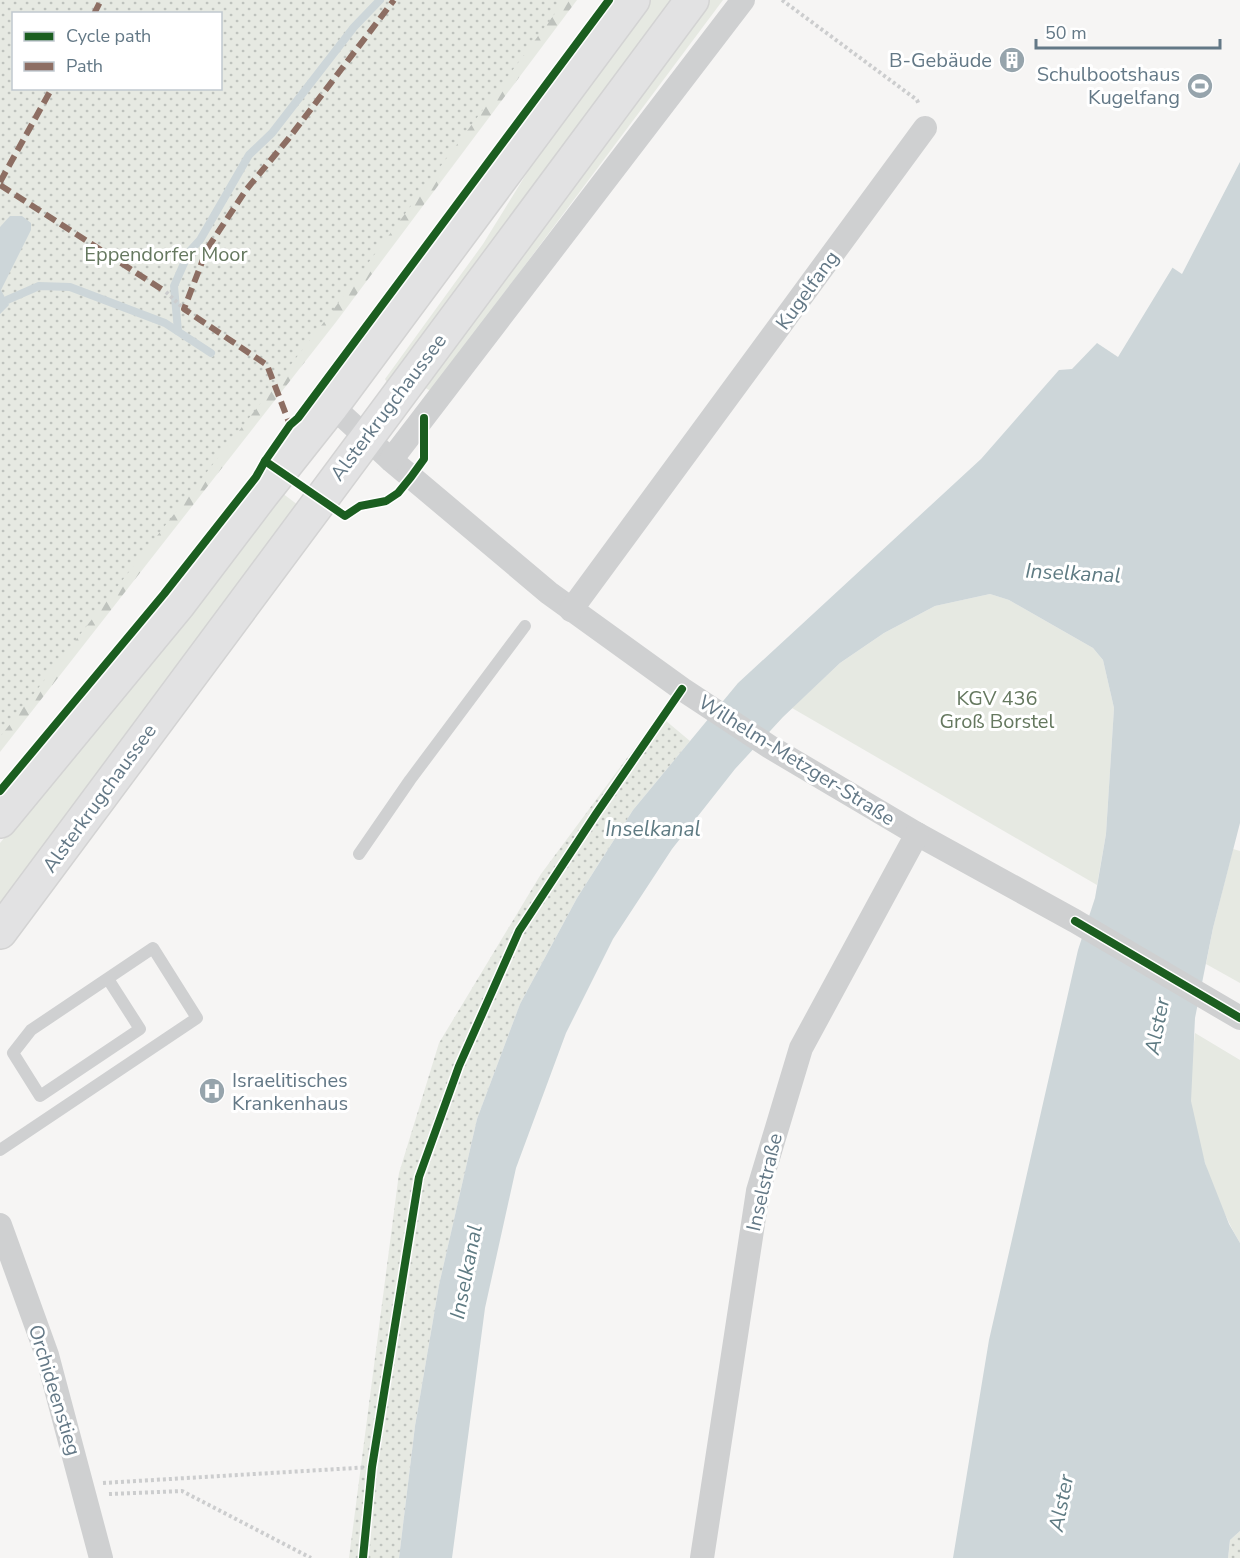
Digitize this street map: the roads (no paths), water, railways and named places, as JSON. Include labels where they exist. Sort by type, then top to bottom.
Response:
[{"type":"main road","points":[[0,820],[178,605],[332,406],[633,0]]},
{"type":"main road","name":"Alsterkrugchaussee","points":[[0,932],[692,0]]},
{"type":"street","name":"Alsterkrugchaussee","points":[[391,460],[743,0]]},
{"type":"street","name":"Kugelfang","points":[[571,610],[925,128]]},
{"type":"street","name":"Wilhelm-Metzger-Straße","points":[[332,406],[391,460],[571,610],[690,694],[770,747],[917,834],[1075,921],[1240,1018]]},
{"type":"street","name":"Inselstraße","points":[[702,1558],[758,1191],[801,1048],[917,834]]},
{"type":"street","name":"Orchideenstieg","points":[[0,1225],[47,1355],[101,1558]]},
{"type":"lane","points":[[359,854],[410,780],[525,627]]},
{"type":"lane","points":[[0,1150],[197,1018],[153,948],[31,1030],[13,1053],[40,1096],[140,1029],[108,979]]},
{"type":"water","points":[[1240,137],[1240,823],[1213,928],[1195,1018],[1191,1101],[1205,1163],[1229,1224],[1240,1243],[1240,1531],[1230,1540],[1228,1558],[953,1558],[989,1340],[1078,950],[1095,898],[1106,834],[1114,708],[1103,660],[1093,648],[1009,600],[990,594],[935,606],[884,633],[840,663],[783,717],[735,769],[672,849],[613,939],[566,1033],[516,1168],[485,1308],[452,1558],[399,1558],[415,1426],[439,1285],[477,1119],[520,1004],[577,898],[633,810],[738,683],[981,459],[1059,370],[1072,369],[1097,343],[1118,357],[1193,234]]},
{"type":"water","points":[[10,216],[22,216],[31,223],[31,230],[1,290],[9,305],[0,314],[0,227]]},
{"type":"waterway","points":[[178,331],[174,286],[189,252],[200,240],[249,155],[272,133],[354,27],[380,0]]},
{"type":"waterway","points":[[7,300],[39,286],[70,287],[165,323],[211,353]]},
{"type":"place","name":"B-Gebäude","points":[[1012,60]]},
{"type":"place","name":"Schulbootshaus Kugelfang","points":[[1200,86]]},
{"type":"place","name":"Israelitisches Krankenhaus","points":[[212,1091]]},
{"type":"park label","name":"Eppendorfer Moor","points":[[166,254]]},
{"type":"park label","name":"KGV 436 Groß Borstel","points":[[997,710]]},
{"type":"water label","name":"Inselkanal","points":[[1073,573]]},
{"type":"water label","name":"Inselkanal","points":[[653,829]]},
{"type":"water label","name":"Alster","points":[[1157,1026]]},
{"type":"water label","name":"Inselkanal","points":[[466,1272]]},
{"type":"water label","name":"Alster","points":[[1061,1503]]}]
